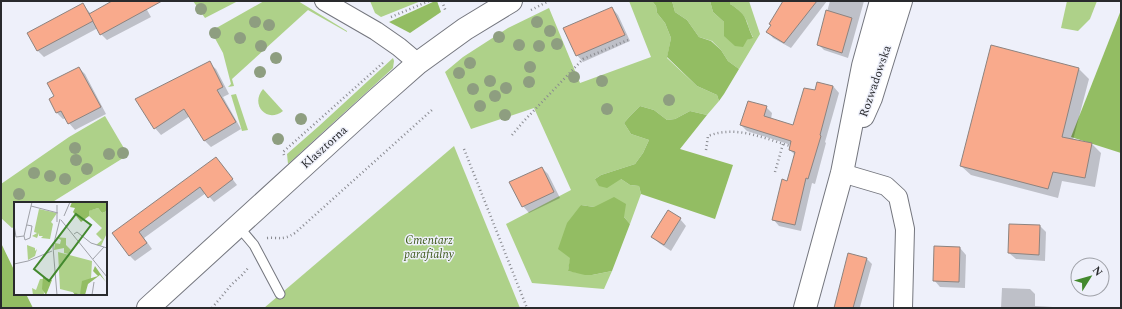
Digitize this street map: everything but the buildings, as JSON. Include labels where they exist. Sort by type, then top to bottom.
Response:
[{"type":"street","points":[[324,1],[376,31],[399,47],[418,64]]},
{"type":"street","name":"Klasztorna","points":[[148,308],[244,234],[370,106],[418,64],[465,29],[512,1]]},
{"type":"street","name":"Rozwadowska","points":[[805,308],[843,166],[863,66],[881,1]]},
{"type":"street","name":"Rozwadowska","points":[[843,166],[871,98],[901,1]]},
{"type":"street","points":[[843,166],[886,186],[898,197],[905,229],[903,308]]},
{"type":"lane","points":[[244,234],[258,252],[280,294]]},
{"type":"path","points":[[388,18],[429,1]]},
{"type":"path","points":[[442,1],[446,12]]},
{"type":"path","points":[[512,135],[583,59],[628,40]]},
{"type":"path","points":[[284,158],[284,152],[388,57]]},
{"type":"path","points":[[244,234],[283,239],[295,233],[433,109]]},
{"type":"path","points":[[706,150],[708,136],[727,132],[748,133],[790,146]]},
{"type":"path","points":[[775,172],[783,144]]},
{"type":"path","points":[[464,149],[527,308]]},
{"type":"path","points":[[212,308],[232,284],[247,270],[258,252]]},
{"type":"green space","points":[[193,1],[238,1],[205,18]]},
{"type":"green space","points":[[264,1],[298,1],[347,32],[308,10],[232,79],[234,86],[228,87],[231,84],[223,53],[211,31]]},
{"type":"green space","points":[[370,1],[421,1],[381,17],[375,13]]},
{"type":"green space","points":[[437,1],[441,12],[410,33],[389,22]]},
{"type":"green space","points":[[629,1],[652,1],[656,6],[657,13],[665,23],[671,38],[667,58],[697,86],[717,95],[719,101],[707,115],[690,111],[675,119],[667,120],[654,110],[640,106],[624,123],[631,134],[649,140],[643,153],[635,164],[601,175],[595,179],[621,179],[630,185],[639,186],[641,194],[630,224],[624,217],[594,207],[581,205],[568,271],[592,275],[612,271],[604,289],[532,283],[506,224],[571,190],[534,108],[471,129],[445,72],[463,57],[508,28],[549,8],[580,83],[651,57]]},
{"type":"green space","points":[[652,1],[672,1],[675,12],[687,20],[699,37],[711,41],[721,50],[728,61],[739,69],[719,101],[717,95],[697,86],[667,57],[671,38],[665,23],[657,13],[656,6]]},
{"type":"green space","points":[[672,1],[710,1],[713,12],[747,40],[753,37],[747,22],[744,16],[730,4],[730,1],[749,1],[760,34],[739,69],[728,61],[721,50],[712,41],[699,37],[687,20],[675,12]]},
{"type":"green space","points":[[710,1],[730,1],[730,4],[743,14],[753,38],[747,40],[743,47],[735,46],[724,36],[724,22],[713,12]]},
{"type":"green space","points":[[1067,1],[1097,1],[1090,19],[1078,31],[1061,28]]},
{"type":"green space","points":[[1121,10],[1121,153],[1071,137]]},
{"type":"green space","points":[[393,58],[393,68],[288,164],[287,154]]},
{"type":"green space","points":[[263,89],[283,111],[271,115],[266,114],[262,110],[258,101],[259,95]]},
{"type":"green space","points":[[236,94],[248,130],[242,131],[231,95]]},
{"type":"green space","points":[[640,106],[654,110],[667,120],[675,119],[690,111],[707,115],[680,149],[733,165],[715,219],[641,194],[639,186],[630,185],[621,179],[607,188],[599,186],[595,179],[601,175],[635,164],[643,153],[649,140],[631,134],[624,123]]},
{"type":"green space","points":[[105,116],[128,155],[53,202],[14,202],[14,227],[12,228],[1,218],[1,184],[69,137]]},
{"type":"green space","name":"Cmentarz parafialny","points":[[454,146],[520,308],[264,308]]},
{"type":"green space","points":[[614,197],[626,204],[624,217],[630,224],[612,271],[585,275],[568,271],[570,258],[558,249],[567,223],[581,205],[594,207]]},
{"type":"green space","points":[[1,243],[14,270],[14,295],[26,295],[33,308],[1,308]]}]
